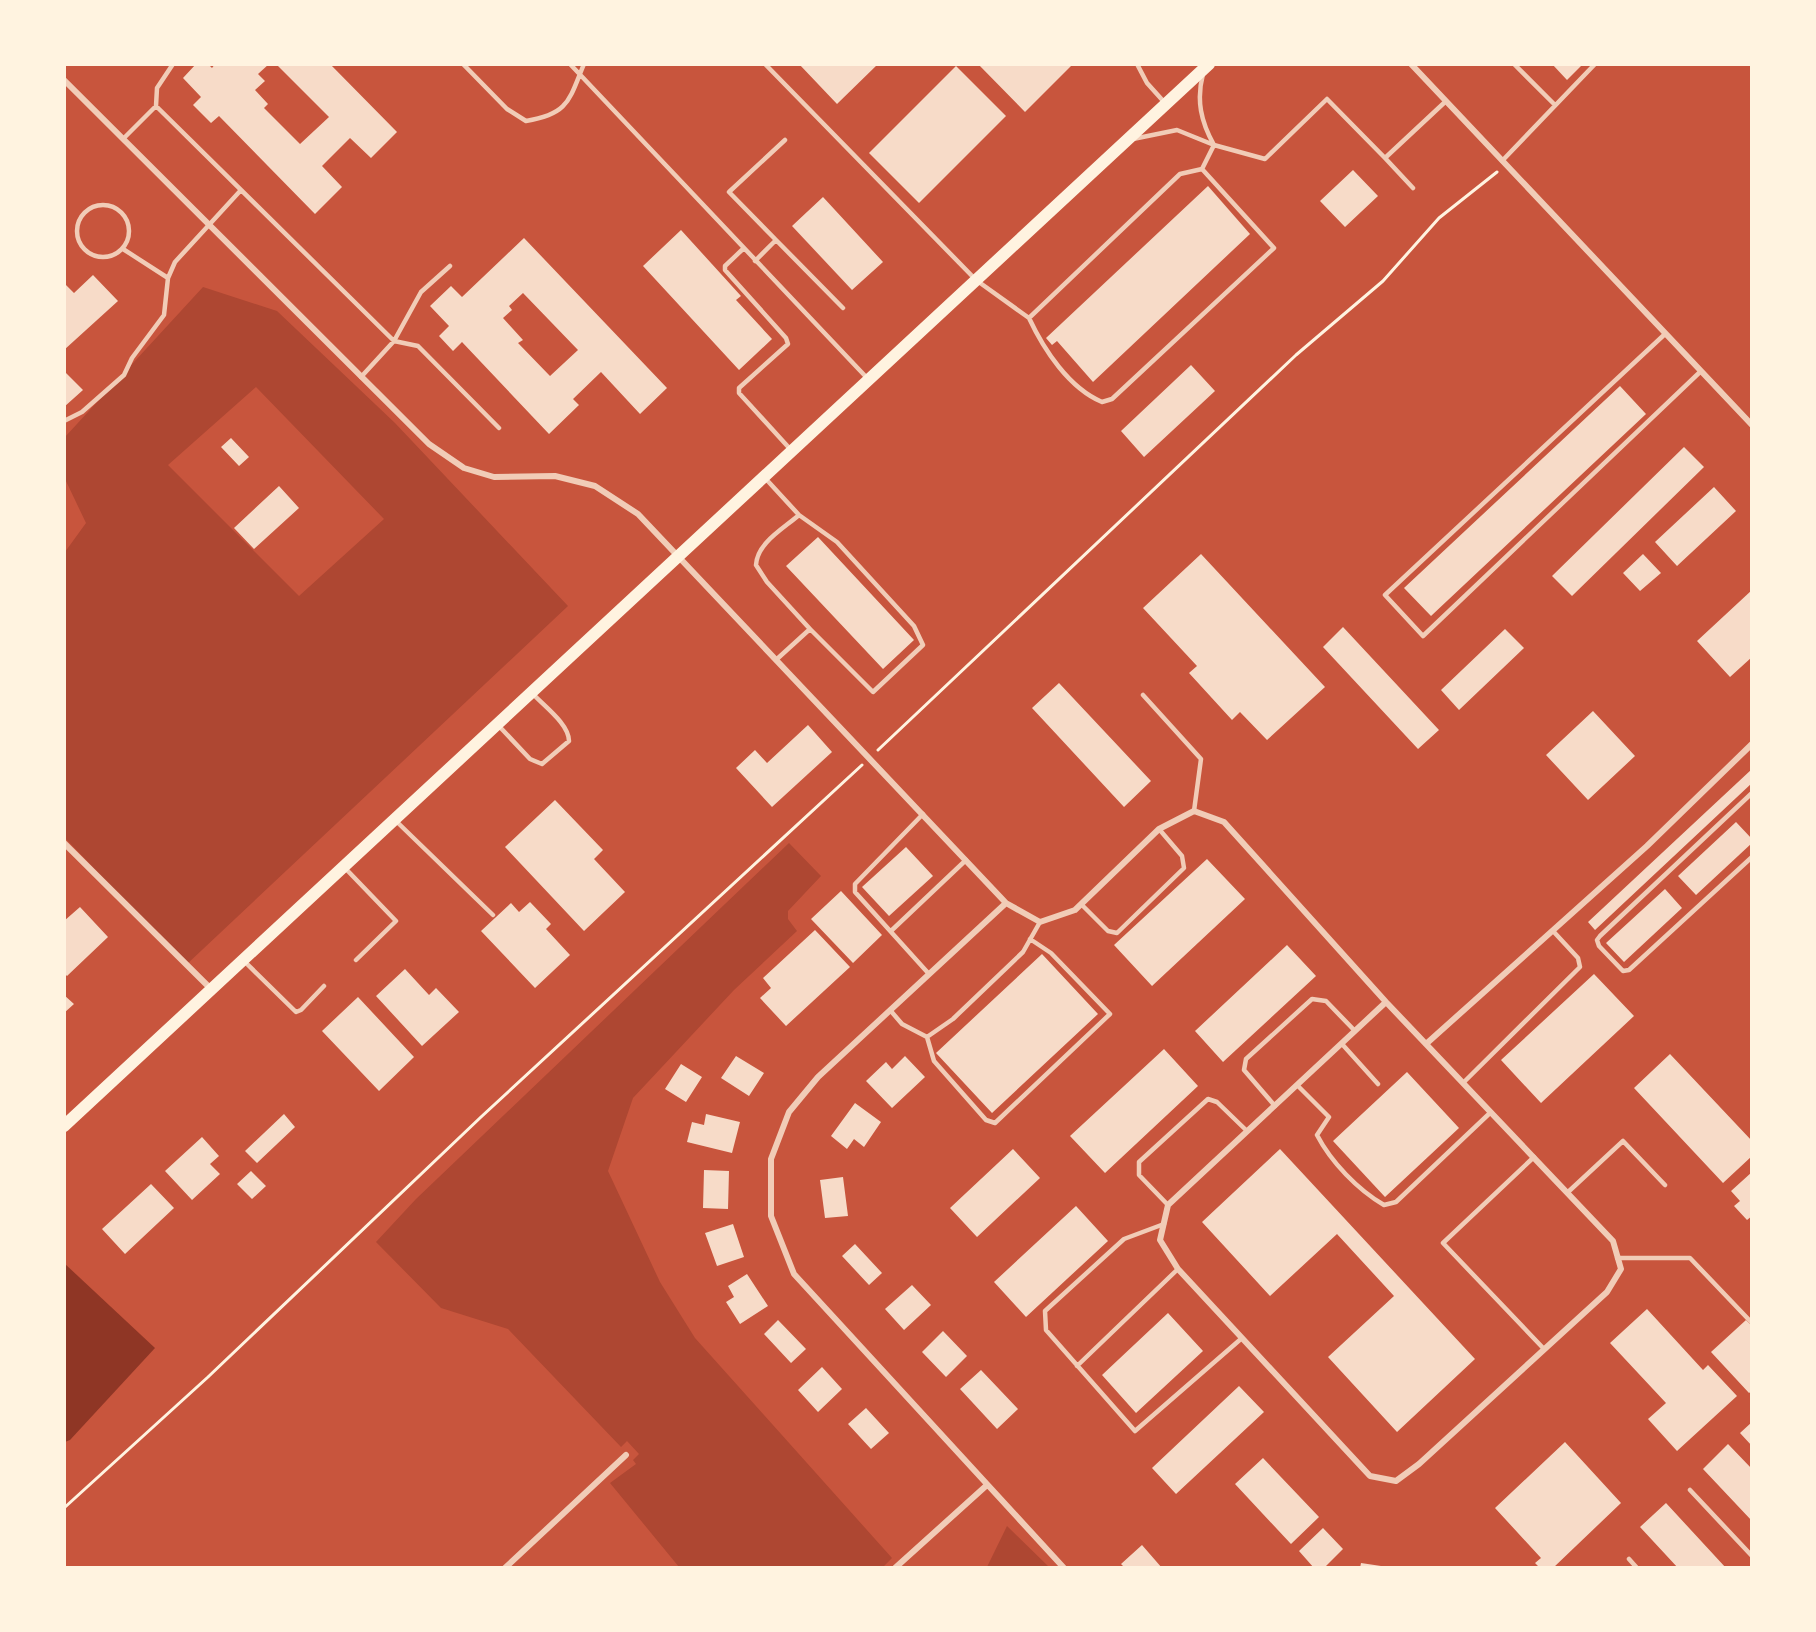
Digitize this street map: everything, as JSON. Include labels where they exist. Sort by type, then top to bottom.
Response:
[{"type":"main road","points":[[64,1126],[1205,66]]},
{"type":"street","points":[[1411,64],[1752,425]]},
{"type":"street","points":[[64,80],[429,444],[464,468],[494,477],[555,476],[595,486],[638,514],[1006,903],[1040,922],[1075,910],[1159,829],[1194,811],[1224,822],[1386,1002],[1613,1241],[1620,1269],[1607,1292],[1419,1464],[1396,1481],[1370,1476],[1178,1269],[1160,1240],[1168,1204],[1386,1002]]},
{"type":"street","points":[[1426,1044],[1647,846],[1752,744]]},
{"type":"street","points":[[64,843],[211,989]]},
{"type":"street","points":[[1006,903],[818,1077],[789,1112],[771,1159],[771,1216],[794,1274],[1064,1568]]},
{"type":"street","points":[[505,1568],[626,1455]]},
{"type":"street","points":[[895,1568],[987,1485]]},
{"type":"lane","points":[[123,140],[156,106],[157,88],[172,64]]},
{"type":"lane","points":[[463,64],[507,109],[526,121],[560,112],[577,89],[584,64]]},
{"type":"lane","points":[[570,64],[868,380]]},
{"type":"lane","points":[[765,64],[976,280],[1029,318],[1040,341],[1088,396],[1102,402],[1112,399],[1274,248],[1202,169]]},
{"type":"lane","points":[[1137,64],[1143,77],[1166,104]]},
{"type":"lane","points":[[1514,64],[1555,105]]},
{"type":"lane","points":[[1504,163],[1595,64]]},
{"type":"lane","points":[[1205,66],[1200,94],[1200,111],[1205,128],[1214,145]]},
{"type":"lane","points":[[1127,140],[1178,130],[1214,145],[1265,159],[1327,99],[1413,188]]},
{"type":"lane","points":[[1385,158],[1445,102]]},
{"type":"lane","points":[[156,106],[394,341],[418,346],[500,428]]},
{"type":"lane","points":[[785,140],[729,192],[843,308]]},
{"type":"lane","points":[[1202,169],[1214,145]]},
{"type":"lane","points":[[1029,318],[1180,174],[1202,169]]},
{"type":"lane","points":[[64,421],[82,412],[124,375],[132,358],[164,315],[168,278],[175,262],[241,190]]},
{"type":"lane","points":[[109,206],[124,215],[130,232],[123,249],[109,257],[93,256],[86,251],[81,244],[77,229],[84,214],[91,208],[109,206]]},
{"type":"lane","points":[[755,261],[776,240]]},
{"type":"lane","points":[[744,248],[725,266],[725,270],[786,338],[788,344],[739,388],[739,393],[791,450]]},
{"type":"lane","points":[[123,249],[168,278]]},
{"type":"lane","points":[[361,377],[394,341],[421,292],[450,266]]},
{"type":"lane","points":[[1665,334],[1385,595],[1423,636],[1700,372]]},
{"type":"lane","points":[[763,476],[799,515],[837,542],[914,626],[923,645],[873,692],[767,582],[756,566],[757,553],[799,515]]},
{"type":"lane","points":[[777,659],[810,628]]},
{"type":"lane","points":[[497,724],[537,764],[545,763],[555,755],[569,741],[569,737],[562,725],[531,692]]},
{"type":"lane","points":[[1143,695],[1201,759],[1194,811]]},
{"type":"lane","points":[[1752,793],[1600,936],[1597,940],[1599,946],[1623,971],[1629,970],[1752,857]]},
{"type":"lane","points":[[923,814],[855,884],[855,892],[929,974]]},
{"type":"lane","points":[[394,819],[493,915]]},
{"type":"lane","points":[[1081,904],[1108,931],[1117,933],[1126,925],[1184,868],[1182,856],[1159,829]]},
{"type":"lane","points":[[891,931],[966,860]]},
{"type":"lane","points":[[343,866],[396,921],[356,960]]},
{"type":"lane","points":[[927,1037],[953,1019],[1023,952],[1040,922]]},
{"type":"lane","points":[[1463,1083],[1580,967],[1578,958],[1553,931]]},
{"type":"lane","points":[[890,1010],[902,1024],[927,1037],[934,1061],[986,1120],[995,1123],[1110,1014],[1051,953],[1030,939]]},
{"type":"lane","points":[[243,959],[296,1012],[302,1010],[324,986]]},
{"type":"lane","points":[[1275,1106],[1244,1070],[1246,1059],[1312,999],[1326,1001],[1355,1031]]},
{"type":"lane","points":[[1341,1044],[1378,1084]]},
{"type":"lane","points":[[1297,1085],[1329,1117],[1317,1135],[1323,1146],[1366,1195],[1384,1205],[1396,1202],[1491,1112]]},
{"type":"lane","points":[[1168,1204],[1139,1175],[1139,1162],[1208,1099],[1217,1102],[1247,1131]]},
{"type":"lane","points":[[1567,1193],[1623,1141],[1665,1185]]},
{"type":"lane","points":[[1533,1158],[1443,1243],[1544,1349]]},
{"type":"lane","points":[[1164,1224],[1124,1239],[1045,1311],[1046,1330],[1135,1431],[1242,1338]]},
{"type":"lane","points":[[1617,1258],[1690,1258],[1752,1323]]},
{"type":"lane","points":[[1077,1366],[1178,1269]]},
{"type":"lane","points":[[1690,1490],[1752,1556]]},
{"type":"lane","points":[[1629,1559],[1637,1568]]},
{"type":"path","points":[[64,1508],[232,1355],[481,1117],[870,757],[1296,355],[1383,281],[1438,218],[1504,163]]},
{"type":"shaded area","points":[[203,287],[277,311],[395,423],[568,606],[186,965],[65,838],[65,552],[86,523],[65,479],[65,437]],"holes":[[[256,387],[384,519],[299,596],[168,465]]]},
{"type":"shaded area","points":[[789,843],[821,876],[788,911],[788,919],[797,931],[734,990],[633,1098],[608,1171],[660,1282],[695,1338],[892,1558],[882,1568],[679,1567],[610,1483],[636,1464],[633,1460],[639,1454],[627,1441],[621,1447],[508,1329],[441,1308],[376,1242],[416,1199]]},
{"type":"shaded area","points":[[64,1263],[155,1348],[70,1440],[65,1442]]},
{"type":"shaded area","points":[[1007,1526],[1049,1567],[987,1567]]},
{"type":"building","points":[[196,64],[208,64],[212,68],[215,64],[269,64],[258,74],[265,81],[255,90],[268,104],[264,108],[300,144],[329,117],[276,64],[330,64],[397,132],[371,158],[350,138],[322,166],[342,187],[315,214],[219,116],[211,123],[193,105],[201,97],[183,78]]},
{"type":"building","points":[[799,64],[878,64],[837,104]]},
{"type":"building","points":[[978,64],[1073,64],[1025,112]]},
{"type":"building","points":[[1552,64],[1583,64],[1567,80]]},
{"type":"building","points":[[956,66],[1006,116],[919,203],[869,153]]},
{"type":"building","points":[[1353,170],[1378,196],[1345,227],[1320,201]]},
{"type":"building","points":[[1208,186],[1250,234],[1093,382],[1057,341],[1052,345],[1046,338]]},
{"type":"building","points":[[823,197],[883,262],[852,290],[792,226]]},
{"type":"building","points":[[681,230],[741,296],[736,300],[772,339],[739,370],[643,266]]},
{"type":"building","points":[[524,238],[667,388],[640,414],[601,372],[573,399],[579,405],[549,434],[462,342],[453,351],[439,336],[449,326],[430,306],[451,286],[462,297]],"holes":[[[523,293],[578,350],[550,376],[518,343],[523,340],[503,318],[512,310],[509,306]]]},
{"type":"building","points":[[93,275],[118,301],[64,350],[64,283],[74,293]]},
{"type":"building","points":[[1191,365],[1215,391],[1144,457],[1121,431]]},
{"type":"building","points":[[64,371],[83,390],[64,407]]},
{"type":"building","points":[[1620,386],[1646,414],[1431,616],[1404,588]]},
{"type":"building","points":[[231,438],[249,457],[239,466],[221,447]]},
{"type":"building","points":[[1684,447],[1704,467],[1572,596],[1552,576]]},
{"type":"building","points":[[279,486],[299,508],[254,549],[234,528]]},
{"type":"building","points":[[1714,487],[1736,511],[1677,566],[1655,542]]},
{"type":"building","points":[[818,537],[914,640],[883,669],[786,566]]},
{"type":"building","points":[[1201,554],[1325,687],[1267,740],[1240,712],[1232,720],[1189,673],[1197,666],[1143,608]]},
{"type":"building","points":[[1643,554],[1661,573],[1640,591],[1623,573]]},
{"type":"building","points":[[1752,590],[1752,657],[1730,677],[1697,641]]},
{"type":"building","points":[[1343,627],[1439,730],[1418,749],[1323,647]]},
{"type":"building","points":[[1505,629],[1524,648],[1459,710],[1441,690]]},
{"type":"building","points":[[1059,683],[1151,781],[1124,807],[1032,708]]},
{"type":"building","points":[[1593,711],[1635,756],[1588,800],[1546,755]]},
{"type":"building","points":[[808,725],[832,752],[772,807],[736,768],[755,750],[767,763]]},
{"type":"building","points":[[1752,769],[1752,783],[1595,930],[1588,922]]},
{"type":"building","points":[[555,800],[603,850],[594,859],[625,892],[584,931],[505,847]]},
{"type":"building","points":[[1736,822],[1752,839],[1752,843],[1696,895],[1678,876]]},
{"type":"building","points":[[906,847],[933,876],[889,916],[862,887]]},
{"type":"building","points":[[1207,859],[1245,899],[1152,986],[1114,945]]},
{"type":"building","points":[[1665,889],[1682,908],[1624,962],[1606,943]]},
{"type":"building","points":[[841,891],[882,935],[853,963],[811,919]]},
{"type":"building","points":[[530,902],[551,924],[546,929],[570,955],[535,988],[481,931],[511,903],[519,912]]},
{"type":"building","points":[[80,907],[108,937],[67,976],[64,973],[64,921]]},
{"type":"building","points":[[815,930],[850,967],[786,1026],[760,998],[771,988],[763,978]]},
{"type":"building","points":[[1287,945],[1316,976],[1223,1062],[1195,1031]]},
{"type":"building","points":[[1042,954],[1098,1014],[992,1113],[936,1053]]},
{"type":"building","points":[[405,969],[429,995],[436,988],[459,1012],[422,1046],[376,996]]},
{"type":"building","points":[[1594,974],[1634,1016],[1541,1103],[1501,1060]]},
{"type":"building","points":[[64,995],[74,1004],[64,1013]]},
{"type":"building","points":[[358,997],[414,1057],[379,1091],[322,1031]]},
{"type":"building","points":[[1164,1049],[1198,1086],[1105,1173],[1070,1136]]},
{"type":"building","points":[[1670,1054],[1752,1141],[1752,1156],[1723,1183],[1634,1088]]},
{"type":"building","points":[[736,1056],[764,1073],[749,1096],[721,1078]]},
{"type":"building","points":[[905,1056],[925,1077],[892,1108],[866,1081],[886,1062],[892,1069]]},
{"type":"building","points":[[681,1064],[702,1077],[686,1102],[665,1089]]},
{"type":"building","points":[[1407,1072],[1459,1128],[1385,1197],[1333,1141]]},
{"type":"building","points":[[855,1103],[881,1122],[864,1147],[854,1139],[847,1149],[831,1136]]},
{"type":"building","points":[[284,1114],[295,1127],[257,1163],[245,1151]]},
{"type":"building","points":[[706,1114],[740,1122],[732,1153],[687,1142],[692,1122],[704,1125]]},
{"type":"building","points":[[202,1137],[219,1156],[210,1164],[220,1174],[192,1200],[165,1171]]},
{"type":"building","points":[[1013,1149],[1040,1178],[977,1237],[950,1208]]},
{"type":"building","points":[[1280,1149],[1475,1359],[1397,1432],[1328,1357],[1394,1296],[1337,1234],[1270,1296],[1202,1222]]},
{"type":"building","points":[[704,1170],[729,1171],[728,1209],[703,1208]]},
{"type":"building","points":[[251,1171],[266,1186],[252,1199],[237,1184]]},
{"type":"building","points":[[1752,1172],[1752,1216],[1747,1220],[1734,1206],[1740,1201],[1731,1191]]},
{"type":"building","points":[[843,1177],[848,1216],[825,1218],[820,1180]]},
{"type":"building","points":[[151,1184],[174,1208],[125,1254],[102,1229]]},
{"type":"building","points":[[1076,1206],[1108,1241],[1026,1317],[994,1282]]},
{"type":"building","points":[[733,1224],[744,1257],[717,1266],[705,1233]]},
{"type":"building","points":[[855,1244],[882,1273],[869,1285],[842,1256]]},
{"type":"building","points":[[747,1274],[768,1306],[740,1324],[726,1302],[734,1297],[728,1286]]},
{"type":"building","points":[[912,1285],[931,1305],[904,1330],[885,1309]]},
{"type":"building","points":[[1647,1309],[1703,1370],[1708,1365],[1737,1396],[1677,1451],[1648,1419],[1666,1403],[1610,1343]]},
{"type":"building","points":[[1168,1313],[1203,1351],[1136,1413],[1102,1375]]},
{"type":"building","points":[[778,1320],[806,1349],[791,1363],[764,1334]]},
{"type":"building","points":[[1746,1320],[1752,1326],[1752,1391],[1749,1393],[1711,1352]]},
{"type":"building","points":[[943,1331],[967,1356],[946,1377],[922,1352]]},
{"type":"building","points":[[822,1367],[842,1389],[818,1412],[798,1390]]},
{"type":"building","points":[[981,1370],[1018,1409],[997,1429],[960,1389]]},
{"type":"building","points":[[1239,1386],[1264,1412],[1176,1494],[1152,1468]]},
{"type":"building","points":[[866,1408],[889,1433],[871,1449],[848,1424]]},
{"type":"building","points":[[1752,1422],[1752,1446],[1740,1433]]},
{"type":"building","points":[[1565,1442],[1621,1503],[1553,1568],[1540,1568],[1535,1563],[1541,1558],[1495,1508]]},
{"type":"building","points":[[1728,1444],[1752,1469],[1752,1521],[1703,1469]]},
{"type":"building","points":[[1263,1458],[1319,1517],[1291,1544],[1235,1484]]},
{"type":"building","points":[[1666,1503],[1726,1568],[1678,1568],[1640,1527]]},
{"type":"building","points":[[1323,1528],[1343,1549],[1324,1568],[1314,1568],[1299,1551]]},
{"type":"building","points":[[1142,1545],[1162,1568],[1125,1568],[1121,1564]]},
{"type":"building","points":[[1361,1563],[1381,1566],[1381,1568],[1360,1568]]}]
